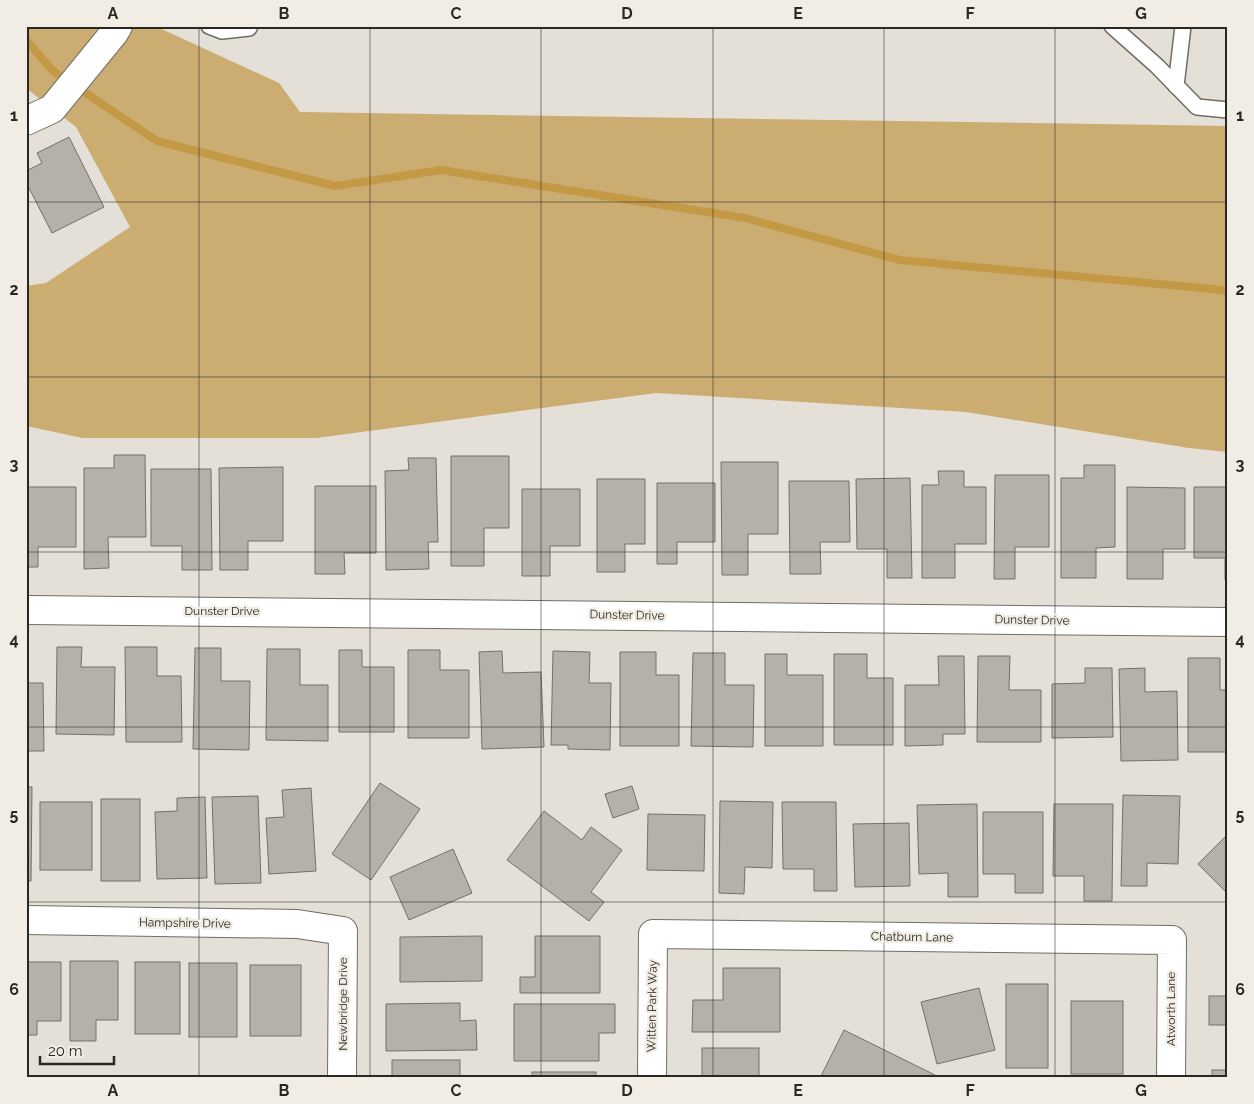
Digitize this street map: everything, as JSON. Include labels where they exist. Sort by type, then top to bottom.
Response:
[{"type":"street","points":[[26,121],[52,109],[116,30]]},
{"type":"street","name":"Dunster Drive","points":[[26,610],[1228,622]]},
{"type":"street","name":"Hampshire Drive","points":[[26,920],[297,924],[343,931]]},
{"type":"street","name":"Newbridge Drive","points":[[342,1078],[343,931]]},
{"type":"street","name":"Chatburn Lane","points":[[653,934],[1172,940]]},
{"type":"street","name":"Witten Park Way","points":[[652,1078],[653,934]]},
{"type":"street","name":"Atworth Lane","points":[[1171,1078],[1172,940]]},
{"type":"lane","points":[[209,26],[222,31],[249,28],[250,26]]},
{"type":"lane","points":[[1112,26],[1157,66],[1197,106],[1228,110]]},
{"type":"lane","points":[[1176,86],[1183,26]]},
{"type":"shaded area","points":[[26,26],[155,26],[279,83],[300,112],[1228,126],[1228,452],[1189,448],[966,412],[656,393],[316,438],[83,438],[26,426],[26,286],[46,283],[130,227],[76,127],[26,88]]},
{"type":"building","points":[[69,137],[104,207],[52,233],[26,182],[26,171],[42,163],[37,153]]},
{"type":"building","points":[[114,455],[145,455],[146,537],[108,537],[109,568],[84,569],[84,468],[114,468]]},
{"type":"building","points":[[451,456],[509,456],[509,528],[484,528],[484,566],[451,566]]},
{"type":"building","points":[[408,458],[436,458],[438,542],[428,542],[429,569],[386,570],[385,471],[409,470]]},
{"type":"building","points":[[721,462],[778,462],[778,534],[748,534],[748,575],[722,575]]},
{"type":"building","points":[[1084,465],[1115,465],[1115,547],[1096,548],[1096,578],[1061,578],[1061,478],[1084,478]]},
{"type":"building","points":[[283,467],[283,541],[248,541],[248,570],[220,570],[219,468]]},
{"type":"building","points":[[151,469],[211,469],[212,570],[182,570],[182,546],[151,546]]},
{"type":"building","points":[[938,471],[964,471],[964,487],[986,487],[986,544],[955,544],[955,578],[922,578],[922,485],[939,485]]},
{"type":"building","points":[[995,475],[1049,475],[1049,547],[1015,547],[1015,579],[994,579]]},
{"type":"building","points":[[910,478],[912,578],[887,578],[887,549],[857,549],[856,479]]},
{"type":"building","points":[[597,479],[645,479],[645,544],[625,544],[625,572],[597,572]]},
{"type":"building","points":[[789,481],[849,481],[850,542],[820,542],[821,574],[790,574]]},
{"type":"building","points":[[657,483],[715,483],[715,542],[677,542],[677,564],[657,564]]},
{"type":"building","points":[[315,486],[376,486],[376,553],[344,553],[345,574],[315,574]]},
{"type":"building","points":[[26,487],[76,487],[76,547],[38,547],[38,567],[26,567]]},
{"type":"building","points":[[1127,487],[1185,488],[1185,549],[1163,549],[1163,579],[1127,579]]},
{"type":"building","points":[[1194,487],[1228,487],[1228,580],[1225,580],[1225,558],[1194,558]]},
{"type":"building","points":[[522,489],[580,489],[580,546],[550,546],[550,576],[522,576]]},
{"type":"building","points":[[57,647],[82,647],[81,667],[115,667],[114,735],[56,734]]},
{"type":"building","points":[[125,647],[157,647],[157,676],[181,676],[182,742],[126,742]]},
{"type":"building","points":[[195,648],[221,648],[221,681],[250,681],[249,750],[193,749]]},
{"type":"building","points":[[267,649],[300,649],[300,685],[328,685],[328,741],[266,740]]},
{"type":"building","points":[[339,650],[362,650],[362,667],[394,667],[394,732],[339,732]]},
{"type":"building","points":[[408,650],[440,650],[440,670],[469,670],[469,738],[408,738]]},
{"type":"building","points":[[502,651],[503,673],[541,672],[544,747],[482,749],[479,652]]},
{"type":"building","points":[[553,651],[590,652],[589,683],[611,683],[610,750],[568,749],[568,745],[551,745]]},
{"type":"building","points":[[620,652],[656,652],[656,675],[679,675],[679,746],[620,746]]},
{"type":"building","points":[[693,653],[725,653],[725,685],[754,685],[753,747],[691,746]]},
{"type":"building","points":[[765,654],[787,654],[787,675],[823,675],[823,746],[765,746]]},
{"type":"building","points":[[834,654],[867,654],[867,678],[893,678],[893,745],[834,745]]},
{"type":"building","points":[[938,656],[964,656],[965,734],[943,734],[943,745],[905,746],[905,685],[939,685]]},
{"type":"building","points":[[978,656],[1010,656],[1009,690],[1041,690],[1041,742],[977,742]]},
{"type":"building","points":[[1188,658],[1220,658],[1220,690],[1228,690],[1228,752],[1188,752]]},
{"type":"building","points":[[1085,668],[1112,668],[1113,737],[1052,738],[1052,684],[1085,683]]},
{"type":"building","points":[[1145,668],[1145,692],[1177,691],[1178,760],[1121,761],[1119,669]]},
{"type":"building","points":[[26,683],[43,683],[44,751],[26,751]]},
{"type":"building","points":[[380,783],[420,809],[371,880],[332,854]]},
{"type":"building","points":[[632,786],[639,809],[613,818],[605,794]]},
{"type":"building","points":[[26,787],[32,787],[31,881],[26,881]]},
{"type":"building","points":[[311,788],[316,871],[269,874],[266,818],[284,817],[282,790]]},
{"type":"building","points":[[1123,795],[1180,796],[1178,864],[1147,863],[1147,886],[1121,886]]},
{"type":"building","points":[[258,796],[261,883],[215,884],[212,797]]},
{"type":"building","points":[[205,797],[207,878],[157,879],[155,812],[177,811],[177,798]]},
{"type":"building","points":[[101,799],[140,799],[140,881],[101,881]]},
{"type":"building","points":[[720,801],[773,802],[772,868],[745,867],[744,894],[719,893]]},
{"type":"building","points":[[40,802],[92,802],[92,870],[40,870]]},
{"type":"building","points":[[782,802],[836,802],[837,891],[814,891],[814,869],[783,869]]},
{"type":"building","points":[[977,804],[978,897],[948,897],[948,873],[919,874],[917,805]]},
{"type":"building","points":[[1054,804],[1113,804],[1112,901],[1084,901],[1084,876],[1053,876]]},
{"type":"building","points":[[544,811],[582,840],[591,827],[622,850],[591,892],[604,902],[589,921],[507,860]]},
{"type":"building","points":[[983,812],[1043,812],[1043,893],[1015,893],[1015,874],[983,874]]},
{"type":"building","points":[[648,814],[705,815],[704,871],[647,870]]},
{"type":"building","points":[[909,823],[910,886],[855,887],[853,824]]},
{"type":"building","points":[[1228,834],[1228,894],[1198,864]]},
{"type":"building","points":[[453,849],[472,893],[409,920],[390,877]]},
{"type":"building","points":[[482,936],[482,981],[400,982],[400,937]]},
{"type":"building","points":[[535,936],[600,936],[600,993],[520,993],[520,977],[535,977]]},
{"type":"building","points":[[70,961],[118,961],[118,1020],[96,1020],[96,1041],[70,1041]]},
{"type":"building","points":[[26,962],[61,962],[61,1021],[37,1021],[37,1035],[26,1035]]},
{"type":"building","points":[[135,962],[180,962],[180,1034],[135,1034]]},
{"type":"building","points":[[189,963],[237,963],[237,1037],[189,1037]]},
{"type":"building","points":[[250,965],[301,965],[301,1036],[250,1036]]},
{"type":"building","points":[[723,968],[780,968],[780,1032],[692,1032],[693,1000],[723,1000]]},
{"type":"building","points":[[1006,984],[1048,984],[1048,1068],[1006,1068]]},
{"type":"building","points":[[979,988],[995,1050],[937,1064],[921,1002]]},
{"type":"building","points":[[1209,996],[1228,996],[1228,1025],[1209,1025]]},
{"type":"building","points":[[1071,1001],[1123,1001],[1123,1074],[1071,1074]]},
{"type":"building","points":[[460,1003],[460,1021],[476,1020],[477,1050],[386,1051],[386,1004]]},
{"type":"building","points":[[514,1004],[615,1004],[615,1033],[599,1033],[599,1061],[514,1061]]},
{"type":"building","points":[[844,1030],[935,1075],[933,1078],[820,1078]]},
{"type":"building","points":[[702,1048],[759,1048],[759,1078],[702,1078]]},
{"type":"building","points":[[392,1060],[460,1060],[460,1078],[392,1078]]},
{"type":"building","points":[[1212,1070],[1228,1070],[1228,1078],[1212,1078]]},
{"type":"building","points":[[532,1072],[596,1072],[596,1078],[532,1078]]},
{"type":"waterway","points":[[26,40],[53,71],[157,141],[335,186],[441,170],[745,218],[900,260],[1228,291]]}]
